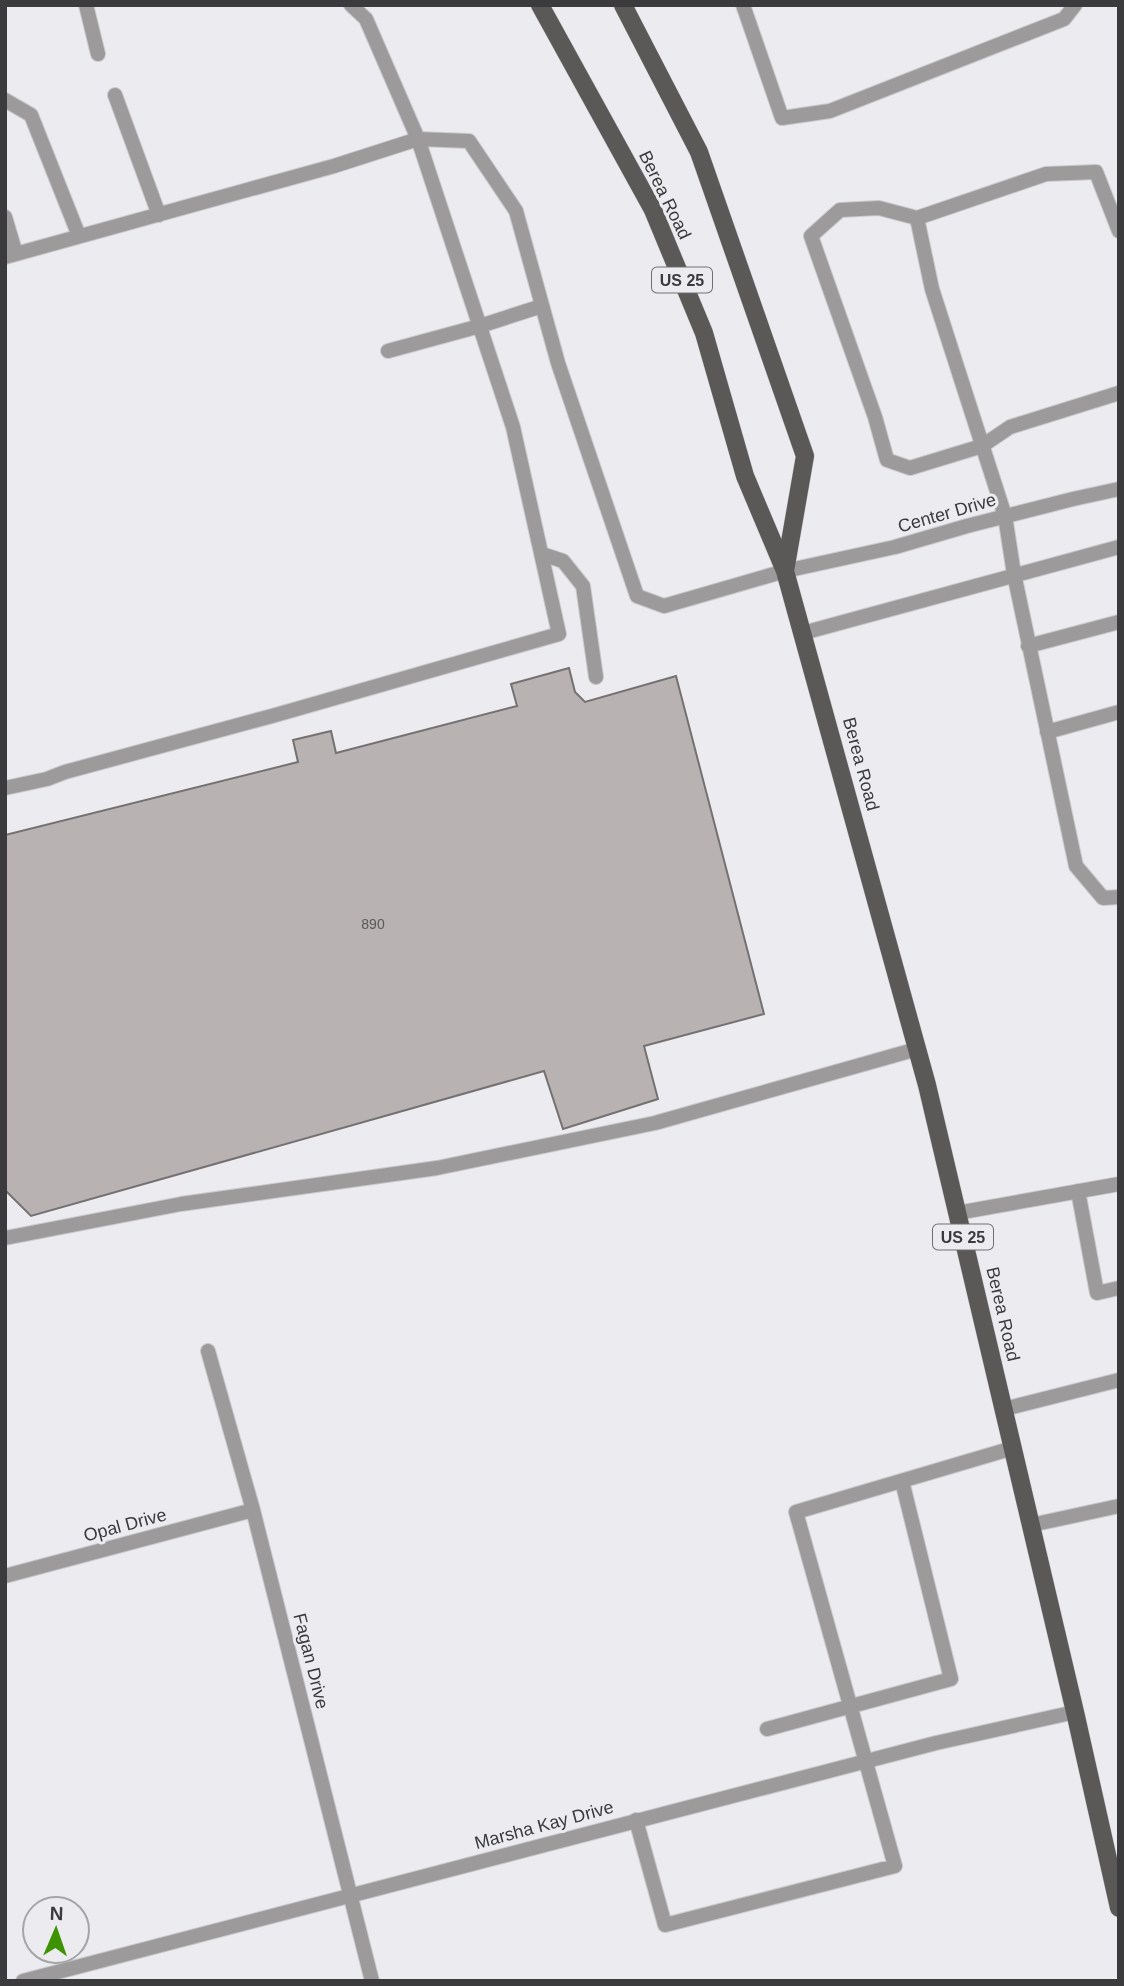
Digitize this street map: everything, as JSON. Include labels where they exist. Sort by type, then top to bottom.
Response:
[{"type":"main road","name":"Berea Road","points":[[623,5],[699,152],[805,456],[785,571]]},
{"type":"main road","name":"Berea Road","points":[[540,6],[653,210],[704,333],[745,476],[785,571],[917,1049],[1013,1448],[1119,1908]]},
{"type":"street","points":[[86,5],[97,54]]},
{"type":"street","points":[[5,788],[47,779],[559,634],[513,427],[480,326],[418,139],[366,19],[351,5]]},
{"type":"street","points":[[743,5],[782,118],[830,111],[1064,19],[1075,5]]},
{"type":"street","points":[[115,95],[159,215]]},
{"type":"street","points":[[5,100],[31,115],[79,236]]},
{"type":"street","points":[[5,217],[10,255],[334,166],[418,139],[468,141],[516,211],[542,306],[388,351]]},
{"type":"street","points":[[1119,231],[1096,172],[1046,174],[917,218],[878,208],[840,210],[811,236],[875,417],[887,460],[910,468],[982,446],[1010,426],[1119,393]]},
{"type":"street","points":[[917,218],[932,289],[1004,516],[1013,574],[1076,866],[1103,898],[1119,897]]},
{"type":"street","name":"Center Drive","points":[[542,306],[558,363],[637,596],[664,606],[785,571],[895,547],[1004,516],[1119,489]]},
{"type":"street","points":[[803,634],[1013,574],[1119,547]]},
{"type":"street","points":[[542,554],[563,561],[583,586],[596,677]]},
{"type":"street","points":[[1028,646],[1119,622]]},
{"type":"street","points":[[1047,732],[1119,712]]},
{"type":"street","points":[[5,1238],[181,1204],[437,1168],[655,1123],[917,1049]]},
{"type":"street","points":[[957,1213],[1119,1184]]},
{"type":"street","points":[[1078,1191],[1097,1293],[1119,1288]]},
{"type":"street","name":"Fagan Drive","points":[[208,1351],[253,1510],[372,1981]]},
{"type":"street","points":[[1003,1409],[1119,1380]]},
{"type":"street","points":[[636,1821],[665,1926],[895,1866],[796,1513],[1013,1448]]},
{"type":"street","points":[[768,1729],[951,1679],[902,1481]]},
{"type":"street","points":[[1031,1525],[1119,1506]]},
{"type":"street","name":"Opal Drive","points":[[5,1576],[253,1510]]},
{"type":"street","name":"Marsha Kay Drive","points":[[23,1981],[936,1742],[1075,1712]]},
{"type":"building","points":[[569,668],[575,692],[585,702],[676,676],[764,1014],[644,1046],[658,1099],[563,1129],[544,1071],[31,1216],[5,1190],[5,835],[298,762],[293,740],[331,731],[336,753],[517,706],[511,684]]}]
